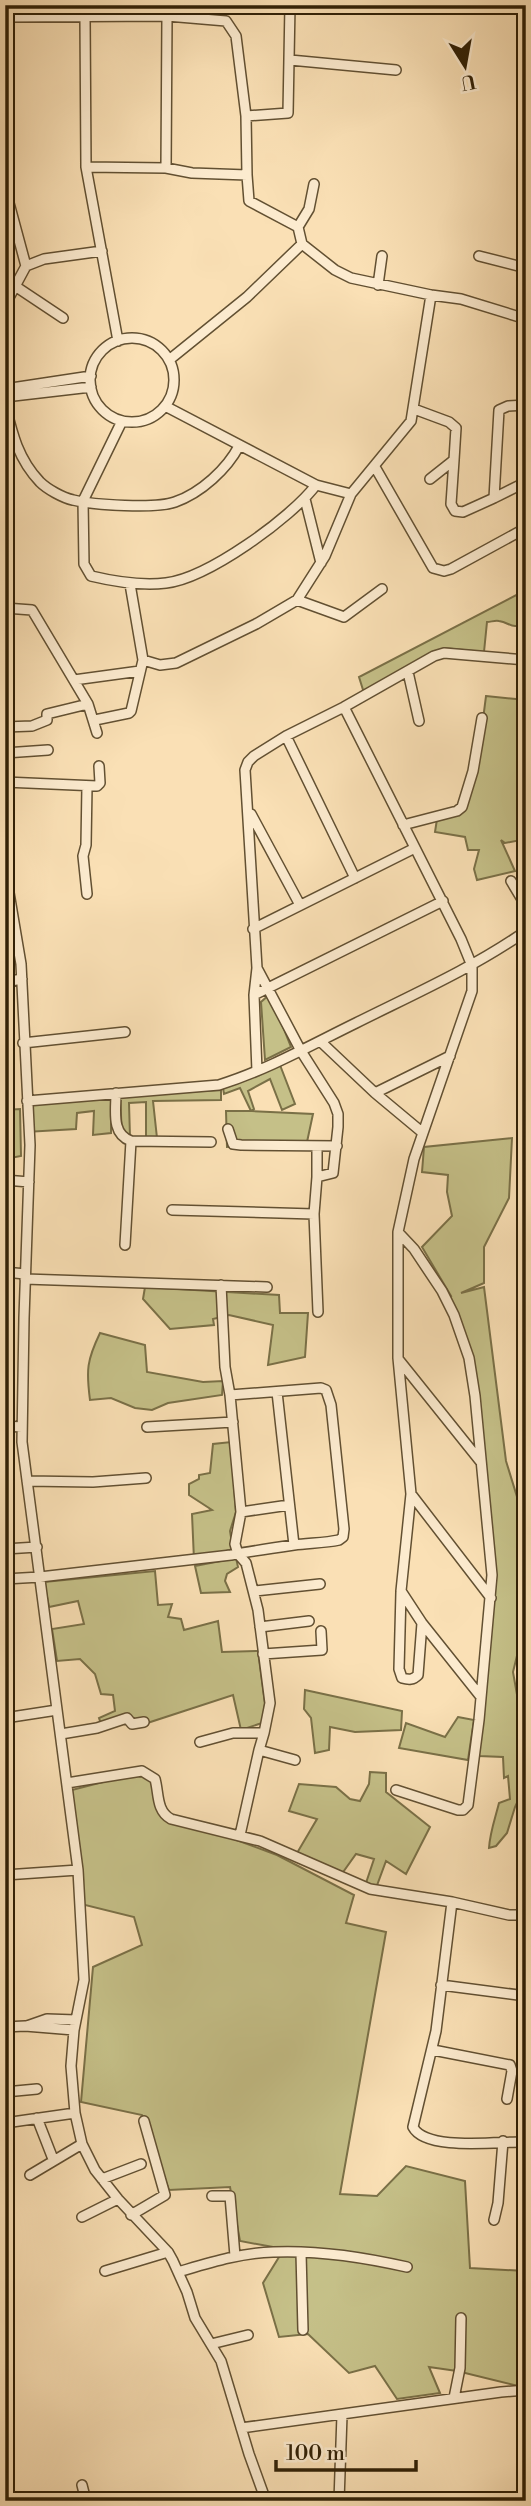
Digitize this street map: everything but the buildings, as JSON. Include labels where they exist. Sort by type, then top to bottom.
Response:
[{"type":"street","points":[[246,116],[288,113],[290,5]]},
{"type":"street","points":[[166,168],[167,16]]},
{"type":"street","points":[[5,17],[167,16],[220,20],[230,25],[236,36],[246,116],[249,201],[298,227]]},
{"type":"street","points":[[85,18],[86,167],[118,341]]},
{"type":"street","points":[[290,60],[396,70]]},
{"type":"street","points":[[5,156],[9,203],[26,266]]},
{"type":"street","points":[[86,167],[166,168],[192,173],[247,175]]},
{"type":"street","points":[[314,184],[309,209],[298,227],[302,244],[343,275],[378,285],[461,299],[526,318]]},
{"type":"street","points":[[169,360],[247,297],[302,244]]},
{"type":"street","points":[[5,305],[26,266],[44,259],[102,251]]},
{"type":"street","points":[[378,285],[382,256]]},
{"type":"street","points":[[479,256],[526,268]]},
{"type":"street","points":[[15,286],[63,318]]},
{"type":"street","points":[[143,660],[160,666],[176,663],[256,624],[297,600],[321,563],[351,494],[409,426],[414,409],[417,374],[431,295]]},
{"type":"street","points":[[144,340],[159,348],[169,360],[174,380],[172,394],[165,406],[142,421],[122,421],[105,412],[93,396],[90,376],[99,354],[118,341],[144,340]]},
{"type":"street","points":[[5,389],[90,376]]},
{"type":"street","points":[[5,397],[91,387]]},
{"type":"street","points":[[5,404],[13,441],[41,483],[71,500],[150,505],[173,503],[210,481],[233,457],[239,446]]},
{"type":"street","points":[[494,498],[499,410],[508,406],[526,405]]},
{"type":"street","points":[[165,406],[316,485],[351,494]]},
{"type":"street","points":[[414,409],[455,425],[451,504],[455,511],[463,512],[526,482]]},
{"type":"street","points":[[122,421],[83,501],[84,564],[91,576],[108,581],[166,583],[195,574],[275,524],[305,499],[316,485]]},
{"type":"street","points":[[430,479],[454,460]]},
{"type":"street","points":[[375,467],[433,568],[443,571],[451,569],[526,528]]},
{"type":"street","points":[[305,499],[321,563]]},
{"type":"street","points":[[94,720],[129,713],[143,660],[130,583]]},
{"type":"street","points":[[297,600],[344,617],[382,589]]},
{"type":"street","points":[[5,608],[32,610],[88,704],[97,733]]},
{"type":"street","points":[[257,1071],[254,995],[257,968],[245,770],[248,762],[261,750],[434,656],[444,653],[526,660]]},
{"type":"street","points":[[74,680],[140,671]]},
{"type":"street","points":[[408,672],[419,721]]},
{"type":"street","points":[[5,727],[38,724],[47,720],[47,714],[88,704]]},
{"type":"street","points":[[344,707],[443,901],[472,966],[472,991],[414,1159],[398,1231],[398,1358],[411,1494],[401,1591],[399,1669],[402,1678],[412,1679],[418,1675],[422,1623]]},
{"type":"street","points":[[403,825],[457,811],[461,807],[473,772],[482,718]]},
{"type":"street","points":[[286,736],[355,878]]},
{"type":"street","points":[[5,753],[48,750]]},
{"type":"street","points":[[5,782],[99,785],[99,766]]},
{"type":"street","points":[[87,786],[86,845],[83,856],[88,894]]},
{"type":"street","points":[[249,811],[300,905]]},
{"type":"street","points":[[253,929],[415,848]]},
{"type":"street","points":[[5,869],[12,899],[22,979],[27,1101],[29,1182],[22,1427],[78,1870],[84,1980],[75,2025],[71,2066],[75,2113],[82,2144],[103,2179],[131,2215],[168,2252],[178,2272],[195,2318],[221,2361],[266,2501]]},
{"type":"street","points":[[511,881],[526,906]]},
{"type":"street","points":[[254,995],[443,901]]},
{"type":"street","points":[[27,1101],[219,1085],[301,1051],[472,966],[526,931]]},
{"type":"street","points":[[257,968],[338,1114],[333,1173],[317,1177]]},
{"type":"street","points":[[5,982],[22,979]]},
{"type":"street","points":[[23,1043],[125,1032]]},
{"type":"street","points":[[320,1041],[375,1093],[423,1133]]},
{"type":"street","points":[[375,1093],[450,1056]]},
{"type":"street","points":[[116,1093],[116,1129],[121,1138],[131,1141],[211,1142]]},
{"type":"street","points":[[228,1129],[233,1144],[337,1146]]},
{"type":"street","points":[[125,1245],[131,1141]]},
{"type":"street","points":[[317,1146],[314,1214],[318,1312]]},
{"type":"street","points":[[5,1180],[29,1182]]},
{"type":"street","points":[[172,1210],[314,1214]]},
{"type":"street","points":[[396,1790],[463,1810],[468,1805],[491,1598],[491,1554],[469,1358],[442,1291],[414,1249],[398,1231]]},
{"type":"street","points":[[5,1272],[25,1276],[267,1287]]},
{"type":"street","points":[[221,1285],[225,1367],[241,1512],[235,1536],[235,1554]]},
{"type":"street","points":[[398,1358],[480,1461]]},
{"type":"street","points":[[5,1579],[235,1554],[335,1541],[343,1537],[331,1405],[326,1391],[315,1387],[230,1395]]},
{"type":"street","points":[[277,1392],[294,1545]]},
{"type":"street","points":[[147,1427],[233,1422]]},
{"type":"street","points":[[5,1426],[22,1427]]},
{"type":"street","points":[[27,1481],[93,1482],[146,1478]]},
{"type":"street","points":[[411,1494],[491,1598]]},
{"type":"street","points":[[241,1512],[289,1505]]},
{"type":"street","points":[[5,1549],[37,1547]]},
{"type":"street","points":[[235,1554],[246,1563],[255,1591],[270,1703],[240,1835]]},
{"type":"street","points":[[255,1591],[320,1584]]},
{"type":"street","points":[[401,1591],[422,1623],[481,1698]]},
{"type":"street","points":[[260,1628],[309,1621]]},
{"type":"street","points":[[263,1654],[322,1650],[321,1632]]},
{"type":"street","points":[[5,1718],[57,1710]]},
{"type":"street","points":[[61,1734],[97,1728],[127,1718],[132,1724],[144,1722]]},
{"type":"street","points":[[200,1742],[233,1733],[264,1733]]},
{"type":"street","points":[[260,1751],[295,1760]]},
{"type":"street","points":[[66,1783],[142,1771],[155,1779],[158,1802],[165,1816],[240,1835],[292,1853],[370,1889],[391,1894],[415,1895],[509,1915],[526,1915]]},
{"type":"street","points":[[5,1875],[78,1870]]},
{"type":"street","points":[[452,1902],[433,2050],[423,2080],[413,2127],[416,2132],[448,2143],[526,2142]]},
{"type":"street","points":[[441,1985],[526,1996]]},
{"type":"street","points":[[5,2027],[26,2026],[47,2019],[75,2025]]},
{"type":"street","points":[[433,2050],[510,2065],[512,2071],[507,2099]]},
{"type":"street","points":[[5,2092],[37,2088]]},
{"type":"street","points":[[5,2123],[75,2113]]},
{"type":"street","points":[[37,2118],[53,2159]]},
{"type":"street","points":[[131,2215],[165,2196],[144,2120]]},
{"type":"street","points":[[494,2220],[503,2141]]},
{"type":"street","points":[[30,2175],[82,2144]]},
{"type":"street","points":[[103,2179],[141,2164]]},
{"type":"street","points":[[212,2196],[230,2196],[235,2256]]},
{"type":"street","points":[[82,2217],[118,2199]]},
{"type":"street","points":[[105,2271],[168,2252]]},
{"type":"street","points":[[178,2272],[235,2256],[273,2252],[362,2257],[407,2267]]},
{"type":"street","points":[[302,2253],[303,2330]]},
{"type":"street","points":[[454,2398],[460,2368],[461,2318]]},
{"type":"street","points":[[211,2344],[248,2334]]},
{"type":"street","points":[[241,2428],[526,2390]]},
{"type":"street","points":[[339,2501],[342,2415]]},
{"type":"street","points":[[82,2485],[86,2501]]},
{"type":"shaded area","points":[[526,590],[526,623],[514,626],[498,621],[487,622],[484,652],[444,648],[364,693],[359,677]]},
{"type":"shaded area","points":[[486,696],[526,700],[526,839],[505,843],[501,840],[515,871],[477,880],[474,869],[479,850],[468,850],[465,837],[435,832],[437,819],[466,806],[476,774]]},
{"type":"shaded area","points":[[270,994],[291,1047],[265,1060],[261,1002]]},
{"type":"shaded area","points":[[280,1065],[295,1104],[282,1110],[270,1079],[248,1091],[254,1109],[251,1111],[240,1088],[224,1094],[223,1088]]},
{"type":"shaded area","points":[[221,1090],[221,1100],[153,1101],[157,1138],[146,1138],[146,1102],[129,1103],[130,1137],[122,1136],[120,1095]]},
{"type":"shaded area","points":[[111,1098],[111,1133],[93,1135],[94,1111],[77,1113],[76,1129],[26,1132],[25,1104]]},
{"type":"shaded area","points":[[20,1109],[21,1156],[10,1158],[12,1174],[5,1177],[5,1110]]},
{"type":"shaded area","points":[[226,1111],[313,1114],[307,1142],[227,1147]]},
{"type":"shaded area","points":[[512,1138],[509,1198],[484,1247],[484,1283],[461,1293],[484,1287],[506,1461],[526,1526],[526,1619],[513,1672],[525,1740],[526,1783],[507,1833],[496,1846],[489,1848],[499,1803],[510,1799],[508,1776],[504,1778],[503,1757],[479,1756],[475,1740],[491,1554],[479,1427],[460,1330],[462,1326],[448,1297],[451,1296],[422,1247],[452,1216],[447,1192],[448,1175],[422,1172],[424,1147]]},
{"type":"shaded area","points":[[145,1287],[279,1295],[280,1313],[308,1313],[305,1357],[268,1365],[273,1325],[229,1315],[213,1319],[214,1325],[170,1329],[143,1299]]},
{"type":"shaded area","points":[[100,1333],[145,1345],[147,1372],[203,1382],[223,1381],[222,1395],[168,1403],[152,1410],[135,1408],[111,1398],[90,1400],[89,1365]]},
{"type":"shaded area","points":[[231,1442],[236,1512],[230,1531],[233,1549],[194,1560],[192,1514],[212,1510],[189,1495],[189,1484],[199,1479],[199,1475],[210,1473],[213,1444]]},
{"type":"shaded area","points":[[236,1558],[238,1567],[227,1574],[225,1581],[230,1592],[201,1593],[195,1566]]},
{"type":"shaded area","points":[[155,1571],[158,1605],[172,1604],[168,1617],[181,1619],[184,1630],[218,1621],[222,1652],[258,1651],[265,1704],[262,1723],[241,1730],[233,1695],[135,1727],[126,1718],[102,1727],[99,1718],[115,1711],[113,1695],[101,1694],[95,1674],[80,1659],[57,1661],[52,1629],[84,1624],[78,1601],[49,1607],[44,1582]]},
{"type":"shaded area","points":[[305,1690],[402,1711],[401,1730],[355,1732],[330,1727],[329,1750],[315,1753],[311,1718],[304,1709]]},
{"type":"shaded area","points":[[458,1717],[474,1720],[468,1760],[399,1748],[406,1723],[445,1737]]},
{"type":"shaded area","points":[[142,1772],[155,1780],[171,1821],[220,1834],[277,1855],[354,1895],[346,1923],[386,1932],[340,2194],[377,2196],[406,2166],[465,2181],[470,2268],[526,2271],[526,2388],[429,2367],[440,2393],[397,2399],[375,2366],[349,2373],[308,2334],[279,2337],[263,2283],[284,2249],[240,2241],[230,2187],[169,2190],[142,2115],[81,2102],[93,1967],[142,1945],[134,1917],[81,1904],[68,1791]]},
{"type":"shaded area","points":[[370,1772],[386,1773],[386,1792],[430,1827],[406,1874],[386,1861],[376,1888],[365,1886],[374,1859],[356,1854],[341,1875],[297,1853],[317,1819],[289,1811],[299,1784],[336,1787],[350,1799],[360,1801],[369,1784]]},
{"type":"shaded area","points":[[518,2163],[526,2163],[526,2241]]}]
